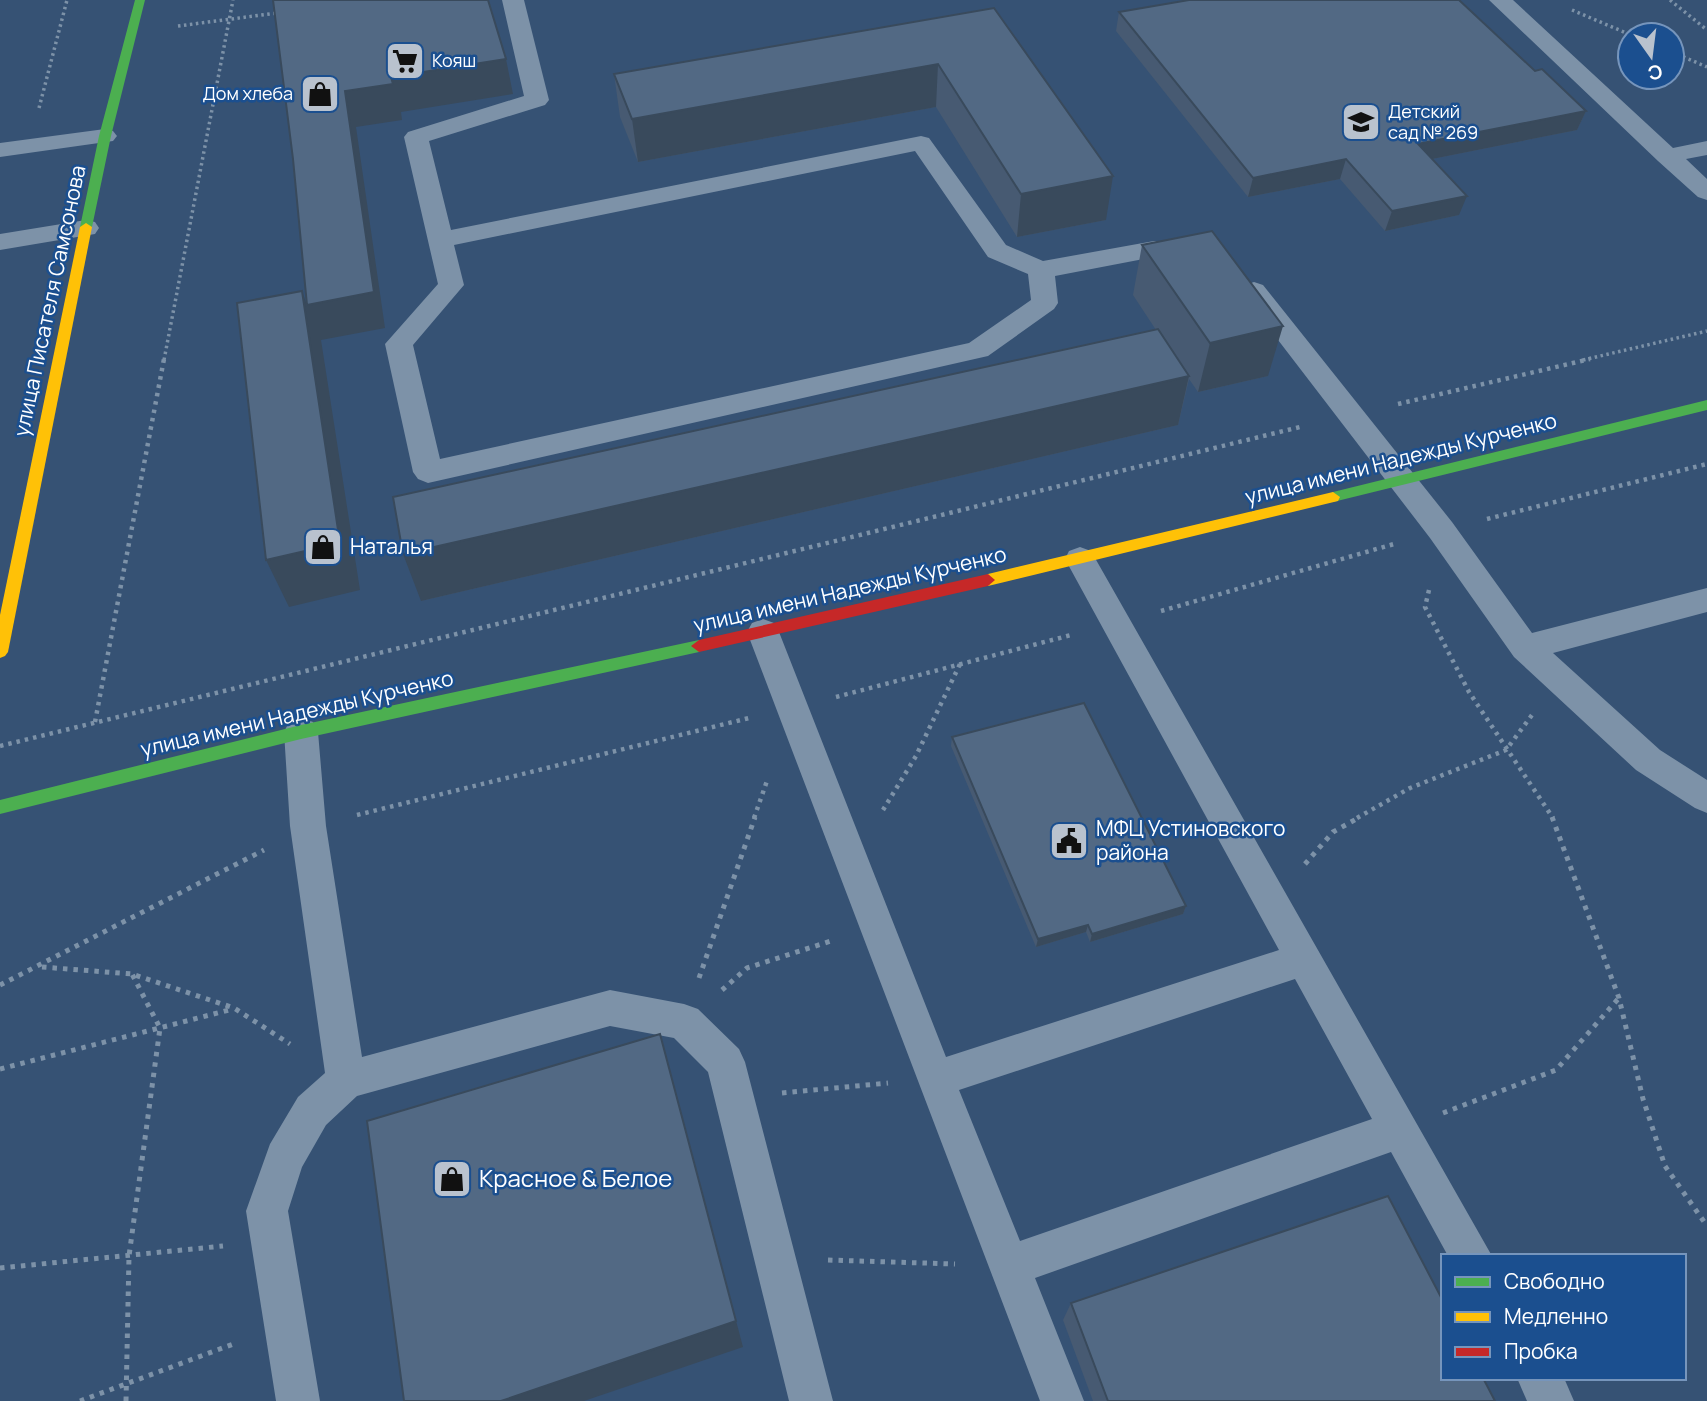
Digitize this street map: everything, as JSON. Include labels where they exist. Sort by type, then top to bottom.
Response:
[{"type":"street","name":"улица Писателя Самсонова","points":[[0,652],[86,228],[139,0]]},
{"type":"street","name":"улица имени Надежды Курченко","points":[[0,807],[301,732],[764,632],[1080,559],[1707,405]]},
{"type":"lane","points":[[513,0],[537,100],[416,137],[451,285],[399,344],[428,472],[978,350],[1045,303],[1041,270]]},
{"type":"lane","points":[[1500,0],[1707,192]]},
{"type":"lane","points":[[0,150],[106,136]]},
{"type":"lane","points":[[441,240],[920,143],[998,251],[1041,270],[1154,249],[1222,263],[1249,285],[1441,530],[1525,648],[1648,760],[1707,797]]},
{"type":"lane","points":[[1667,156],[1707,148]]},
{"type":"lane","points":[[0,242],[86,228]]},
{"type":"lane","points":[[1080,559],[1470,1254]]},
{"type":"lane","points":[[1525,648],[1707,600]]},
{"type":"lane","points":[[764,632],[1062,1401]]},
{"type":"lane","points":[[301,732],[308,826],[346,1080]]},
{"type":"lane","points":[[935,1079],[1299,948]]},
{"type":"lane","points":[[298,1401],[267,1211],[284,1158],[312,1111],[346,1080],[610,1009],[684,1022],[726,1062],[811,1401]]},
{"type":"lane","points":[[1009,1266],[1400,1129]]},
{"type":"lane","points":[[1540,1380],[1552,1401]]},
{"type":"path","points":[[95,722],[233,0]]},
{"type":"path","points":[[1670,0],[1707,30]]},
{"type":"path","points":[[1561,5],[1616,28]]},
{"type":"path","points":[[131,32],[282,12]]},
{"type":"path","points":[[1686,58],[1707,67]]},
{"type":"path","points":[[0,746],[1351,415],[1707,331]]},
{"type":"path","points":[[1441,530],[1426,607],[1469,692],[1555,821],[1619,998],[1643,1100],[1665,1166],[1707,1226]]},
{"type":"path","points":[[0,985],[308,826],[792,708],[1117,624]]},
{"type":"path","points":[[1299,948],[1297,874],[1333,832],[1410,788],[1506,750],[1545,697],[1525,648]]},
{"type":"path","points":[[851,861],[916,756],[960,664]]},
{"type":"path","points":[[684,1022],[792,708]]},
{"type":"path","points":[[684,1022],[747,968],[830,942],[875,924]]},
{"type":"path","points":[[39,967],[132,974],[234,1008],[346,1080]]},
{"type":"path","points":[[126,1401],[129,1256],[160,1028],[132,974]]},
{"type":"path","points":[[1400,1129],[1556,1070],[1619,998]]},
{"type":"path","points":[[0,1069],[234,1008]]},
{"type":"path","points":[[734,1097],[935,1079]]},
{"type":"path","points":[[0,1268],[272,1242]]},
{"type":"path","points":[[775,1259],[1009,1266]]},
{"type":"path","points":[[80,1401],[286,1324]]},
{"type":"building","points":[[273,0],[488,0],[506,59],[391,77],[393,84],[345,91],[374,292],[307,305],[293,159]]},
{"type":"building","points":[[1189,0],[1459,0],[1535,71],[1542,69],[1586,111],[1418,144],[1467,196],[1392,211],[1346,159],[1253,178],[1119,12]]},
{"type":"building","points":[[994,8],[1113,176],[1021,194],[938,64],[632,119],[614,74]]},
{"type":"building","points":[[1212,231],[1283,326],[1210,343],[1142,245]]},
{"type":"building","points":[[302,291],[340,543],[266,560],[237,303]]},
{"type":"building","points":[[1158,329],[1189,376],[403,554],[393,497]]},
{"type":"building","name":"МФЦ Устиновского района","points":[[1084,703],[1186,906],[1092,934],[1088,925],[1038,939],[952,737]]},
{"type":"building","points":[[660,1034],[736,1321],[501,1401],[404,1401],[367,1121]]},
{"type":"building","points":[[1388,1196],[1441,1297],[1441,1380],[1484,1380],[1495,1401],[1108,1401],[1071,1303]]},
{"type":"traffic: fast","points":[[86,227],[105,136],[140,0]]},
{"type":"traffic: fast","points":[[1333,497],[1707,405]]},
{"type":"traffic: fast","points":[[0,807],[301,732],[699,646]]},
{"type":"traffic: slow","points":[[0,652],[86,227]]},
{"type":"traffic: slow","points":[[988,580],[1333,497]]},
{"type":"traffic: jam","points":[[699,646],[988,580]]},
{"type":"place","name":"Кояш","points":[[405,61]]},
{"type":"place","name":"Дом хлеба","points":[[320,94]]},
{"type":"place","name":"Детский сад № 269","points":[[1361,122]]},
{"type":"place","name":"Наталья","points":[[323,547]]},
{"type":"place","name":"МФЦ Устиновского района","points":[[1069,841]]},
{"type":"place","name":"Красное & Белое","points":[[452,1179]]}]
